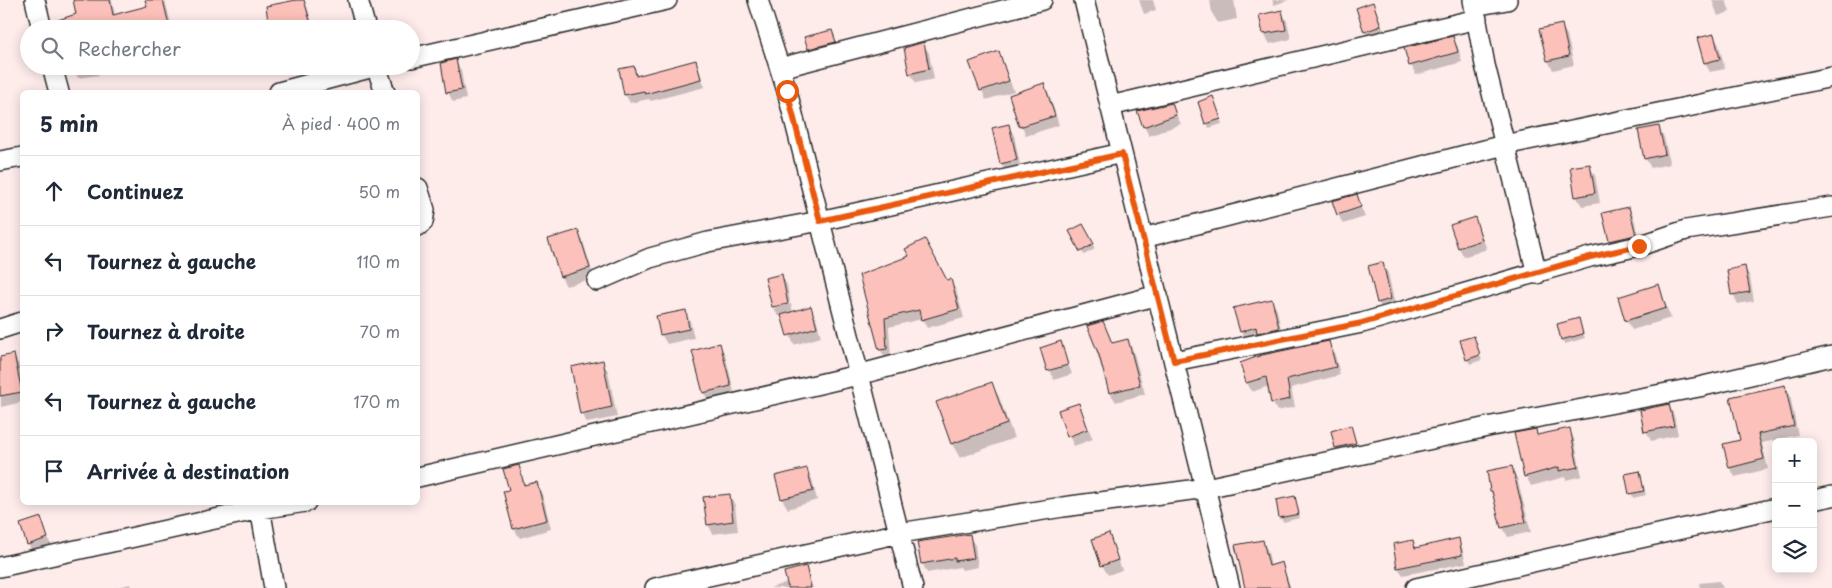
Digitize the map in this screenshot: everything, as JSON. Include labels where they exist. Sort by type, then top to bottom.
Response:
[{"type":"street","points":[[35,0],[40,20]]},
{"type":"street","points":[[358,0],[364,20]]},
{"type":"street","points":[[420,56],[667,0]]},
{"type":"street","points":[[758,0],[780,68],[913,588]]},
{"type":"street","points":[[780,68],[1042,0]]},
{"type":"street","points":[[1084,0],[1230,588]]},
{"type":"street","points":[[1110,106],[1507,0]]},
{"type":"street","points":[[1475,8],[1504,145],[1537,274]]},
{"type":"street","points":[[54,75],[58,90]]},
{"type":"street","points":[[286,90],[342,75]]},
{"type":"street","points":[[379,75],[384,90]]},
{"type":"street","points":[[1143,238],[1504,145],[1832,77]]},
{"type":"street","points":[[597,281],[650,258],[708,242],[820,221],[1122,154]]},
{"type":"street","points":[[0,161],[20,157]]},
{"type":"street","points":[[420,194],[425,210],[423,222],[420,224]]},
{"type":"street","points":[[1174,361],[1362,323],[1537,274],[1590,257],[1639,246],[1686,230],[1832,207]]},
{"type":"street","points":[[420,477],[858,375],[1158,295]]},
{"type":"street","points":[[0,329],[20,323]]},
{"type":"street","points":[[655,588],[900,533],[1063,507],[1206,488],[1492,426],[1700,387],[1832,356]]},
{"type":"street","points":[[1817,499],[1832,496]]},
{"type":"street","points":[[0,567],[260,506],[274,588]]},
{"type":"street","points":[[1416,588],[1772,509]]},
{"type":"building","points":[[73,0],[110,0],[113,15],[147,6],[145,0],[163,0],[168,20],[58,20],[76,14]]},
{"type":"building","points":[[304,0],[310,20],[268,20],[266,6]]},
{"type":"building","points":[[1373,2],[1381,26],[1364,32],[1356,8]]},
{"type":"building","points":[[1282,10],[1286,30],[1263,34],[1259,15]]},
{"type":"building","points":[[1562,24],[1569,56],[1547,61],[1539,29]]},
{"type":"building","points":[[832,30],[836,42],[808,49],[804,37]]},
{"type":"building","points":[[1714,34],[1720,59],[1704,63],[1697,38]]},
{"type":"building","points":[[1453,36],[1458,52],[1409,66],[1404,48]]},
{"type":"building","points":[[924,42],[929,69],[909,74],[904,48]]},
{"type":"building","points":[[999,51],[1009,81],[980,91],[969,62]]},
{"type":"building","points":[[456,59],[462,90],[446,93],[441,63]]},
{"type":"building","points":[[696,60],[701,79],[645,94],[644,91],[624,95],[619,69],[634,66],[636,76]]},
{"type":"building","points":[[1044,83],[1055,116],[1019,127],[1009,95]]},
{"type":"building","points":[[1213,96],[1221,119],[1205,124],[1198,102]]},
{"type":"building","points":[[1172,103],[1176,115],[1143,127],[1137,111]]},
{"type":"building","points":[[1009,124],[1017,160],[1000,164],[992,128]]},
{"type":"building","points":[[1659,126],[1665,154],[1644,159],[1638,130]]},
{"type":"building","points":[[1590,164],[1595,193],[1575,197],[1570,167]]},
{"type":"building","points":[[1357,194],[1361,207],[1337,215],[1332,201]]},
{"type":"building","points":[[1629,207],[1636,235],[1609,241],[1602,213]]},
{"type":"building","points":[[1475,217],[1482,240],[1458,248],[1450,225]]},
{"type":"building","points":[[1083,224],[1094,244],[1080,252],[1069,231]]},
{"type":"building","points":[[578,230],[590,268],[560,277],[548,239]]},
{"type":"building","points":[[925,239],[947,280],[951,279],[959,309],[921,320],[919,310],[885,318],[887,349],[879,350],[859,275],[909,256],[905,249]]},
{"type":"building","points":[[1383,262],[1391,299],[1377,303],[1368,266]]},
{"type":"building","points":[[1745,266],[1750,292],[1731,295],[1727,270]]},
{"type":"building","points":[[782,274],[788,304],[772,307],[765,278]]},
{"type":"building","points":[[1659,284],[1666,308],[1625,321],[1618,297]]},
{"type":"building","points":[[1272,299],[1279,328],[1257,333],[1256,327],[1240,332],[1233,308]]},
{"type":"building","points":[[811,306],[817,327],[787,336],[781,315]]},
{"type":"building","points":[[686,310],[689,329],[660,335],[656,316]]},
{"type":"building","points":[[1579,318],[1583,334],[1561,340],[1557,324]]},
{"type":"building","points":[[1103,321],[1112,343],[1128,339],[1140,385],[1109,393],[1099,355],[1087,326]]},
{"type":"building","points":[[1474,336],[1480,355],[1466,360],[1460,340]]},
{"type":"building","points":[[1061,341],[1068,365],[1047,371],[1040,348]]},
{"type":"building","points":[[1329,341],[1336,367],[1287,379],[1290,399],[1271,403],[1266,377],[1246,383],[1240,363],[1262,355]]},
{"type":"building","points":[[720,343],[731,386],[703,393],[692,351]]},
{"type":"building","points":[[14,354],[20,382],[20,392],[0,396],[0,357]]},
{"type":"building","points":[[603,360],[612,407],[580,414],[571,367]]},
{"type":"building","points":[[992,382],[1007,424],[951,444],[936,402]]},
{"type":"building","points":[[1785,385],[1794,426],[1758,434],[1764,459],[1729,468],[1723,444],[1740,440],[1730,397]]},
{"type":"building","points":[[1079,403],[1088,429],[1067,437],[1058,410]]},
{"type":"building","points":[[1669,404],[1674,426],[1644,432],[1640,410]]},
{"type":"building","points":[[1351,425],[1356,443],[1335,448],[1331,431]]},
{"type":"building","points":[[1570,428],[1578,467],[1559,471],[1559,467],[1524,477],[1514,433],[1536,429],[1537,435]]},
{"type":"building","points":[[519,465],[524,485],[537,482],[547,520],[513,529],[503,491],[509,490],[503,469]]},
{"type":"building","points":[[1512,466],[1526,522],[1501,528],[1492,491],[1490,491],[1487,471]]},
{"type":"building","points":[[807,468],[813,491],[781,499],[775,476]]},
{"type":"building","points":[[1640,471],[1644,491],[1629,494],[1625,474]]},
{"type":"building","points":[[730,494],[733,521],[707,525],[703,497]]},
{"type":"building","points":[[1295,496],[1299,514],[1279,518],[1276,500]]},
{"type":"building","points":[[41,517],[48,538],[27,545],[20,524]]},
{"type":"building","points":[[1109,533],[1118,560],[1101,566],[1092,539]]},
{"type":"building","points":[[970,534],[974,558],[955,561],[955,558],[921,564],[917,542]]},
{"type":"building","points":[[1459,538],[1462,555],[1397,568],[1393,544],[1413,540],[1415,548]]},
{"type":"building","points":[[1263,540],[1269,566],[1282,562],[1289,588],[1245,588],[1235,545]]},
{"type":"building","points":[[806,566],[811,588],[788,588],[784,572]]},
{"type":"route","points":[[787,91],[820,221],[1122,154],[1174,361],[1362,323],[1537,274],[1590,257],[1639,246]]}]
